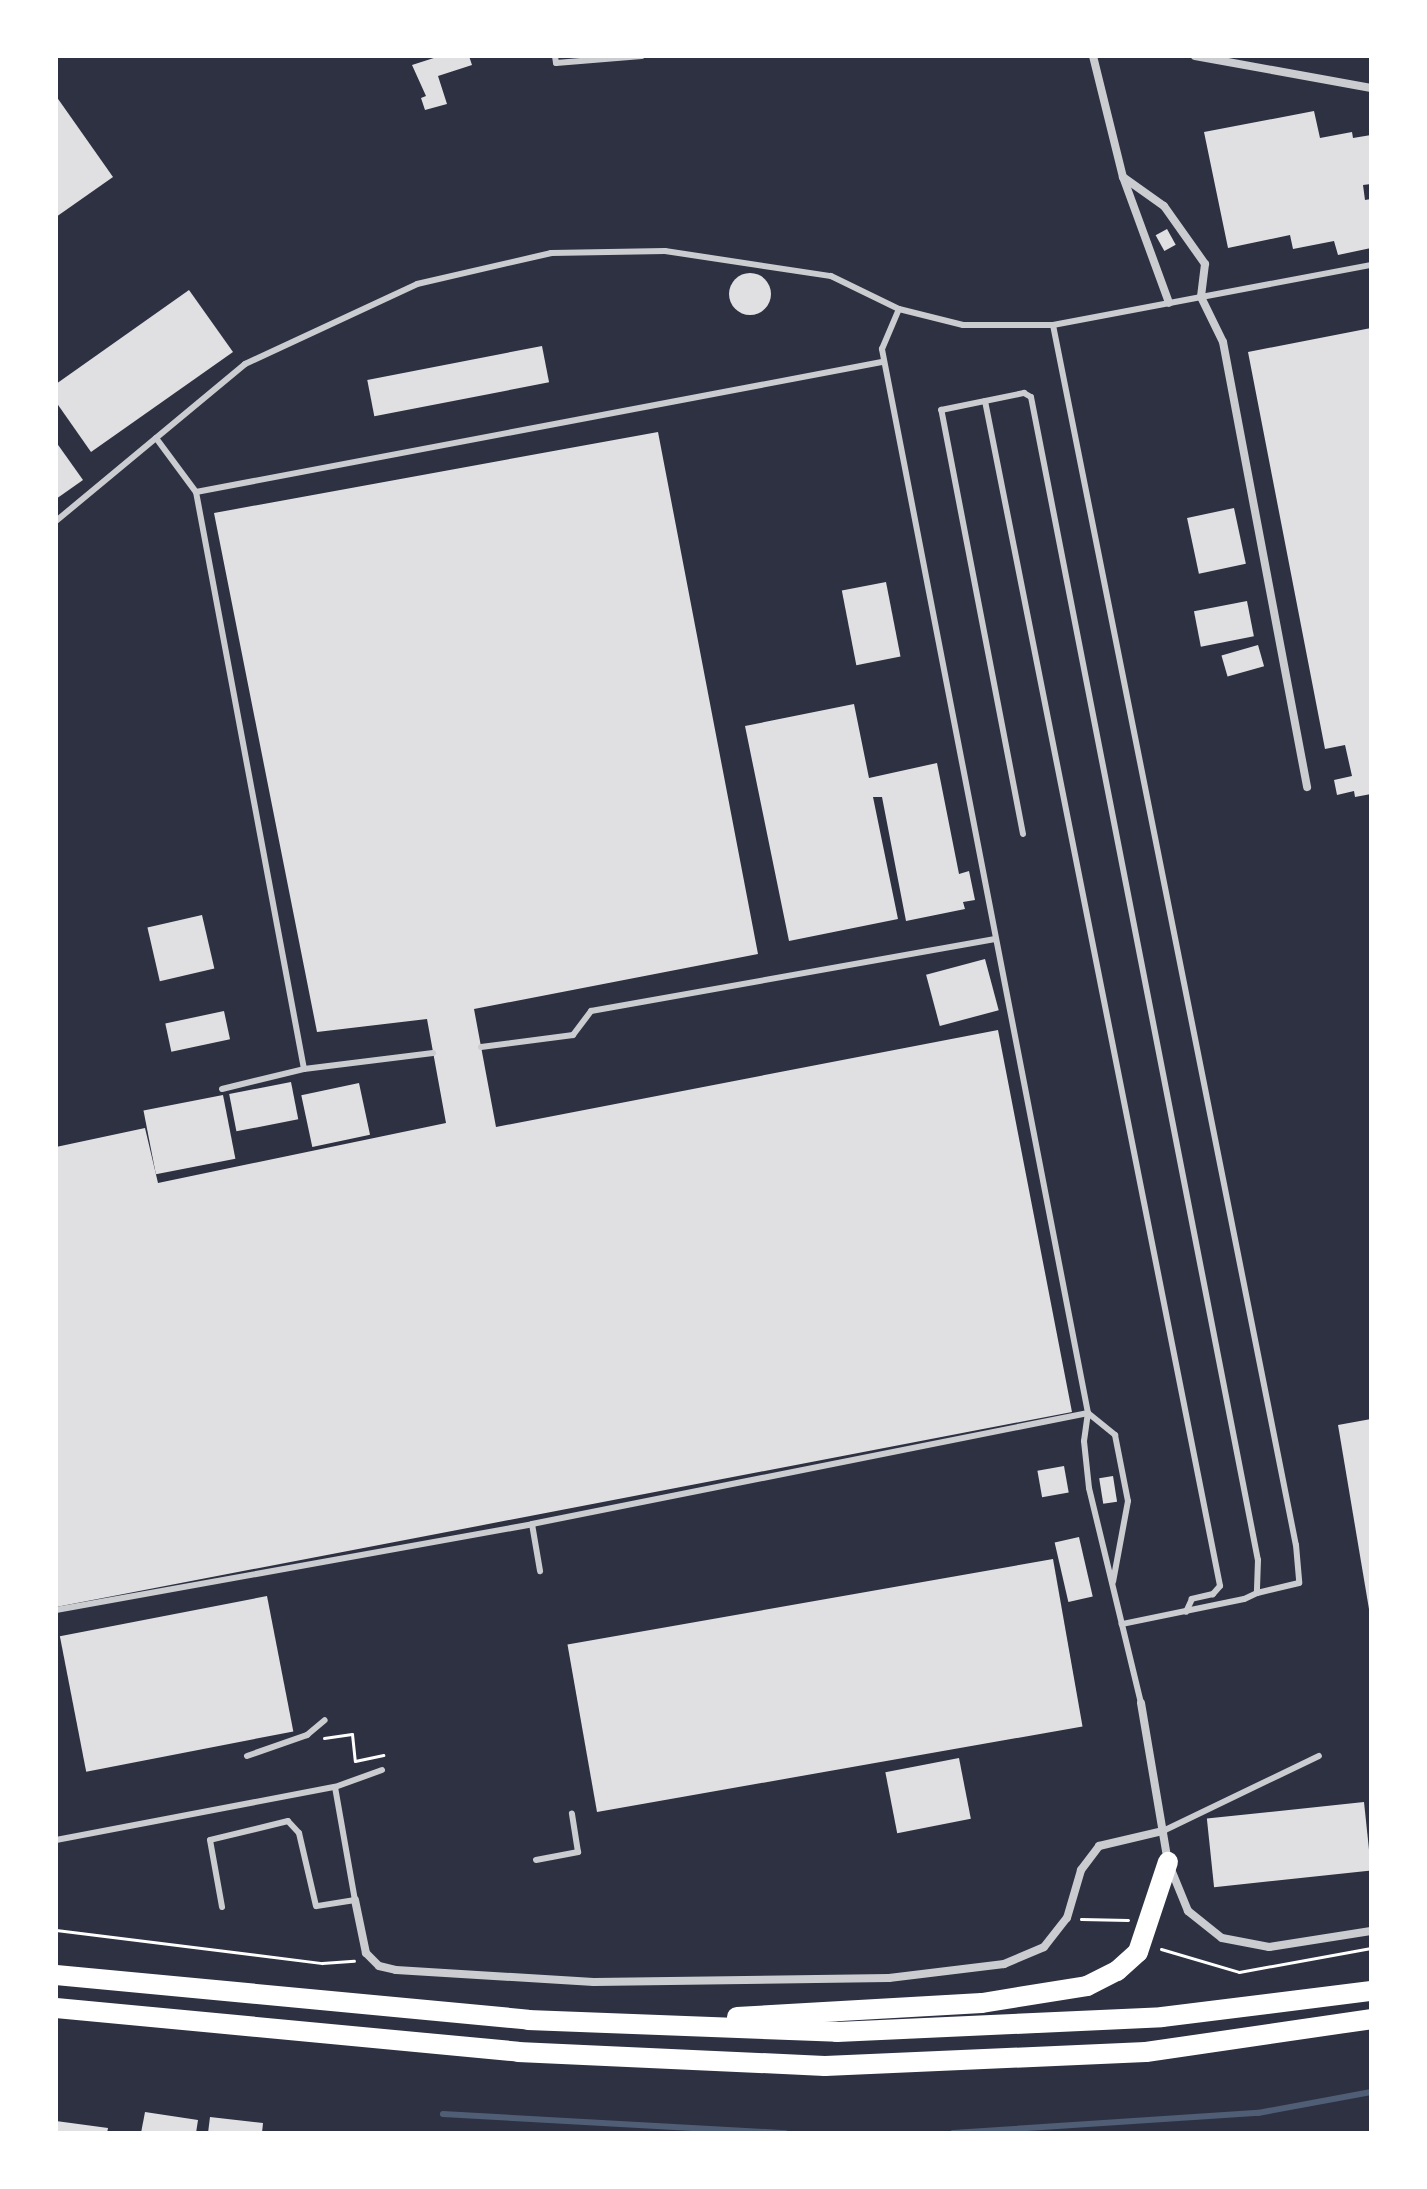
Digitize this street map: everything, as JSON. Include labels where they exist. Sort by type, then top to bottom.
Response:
[{"type":"highway","points":[[616,2024],[982,2003],[1087,1986],[1117,1971],[1138,1952],[1168,1862]]},
{"type":"highway","points":[[56,1975],[528,2020],[837,2032],[1042,2025],[1162,2017],[1371,1991]]},
{"type":"highway","points":[[56,2008],[518,2052],[825,2066],[1146,2052],[1371,2019]]},
{"type":"street","points":[[1093,56],[1123,177],[1169,303]]},
{"type":"street","points":[[1195,56],[1371,88]]},
{"type":"street","points":[[1123,177],[1164,206],[1205,264],[1201,297],[1223,342],[1307,787]]},
{"type":"street","points":[[1141,1703],[1168,1862],[1188,1911],[1222,1938],[1269,1947],[1371,1931]]},
{"type":"street","points":[[355,1900],[370,1957],[396,1970],[594,1982],[889,1978],[1004,1964],[1044,1947],[1067,1918],[1081,1870],[1099,1846],[1163,1831]]},
{"type":"lane","points":[[555,56],[556,63],[642,56]]},
{"type":"lane","points":[[56,521],[245,364],[417,284],[551,253],[665,251],[736,259],[831,276],[899,309],[963,325],[1053,325],[1371,265]]},
{"type":"lane","points":[[899,309],[882,349],[882,362],[1088,1413],[1084,1441],[1089,1488],[1141,1703]]},
{"type":"lane","points":[[1053,325],[1296,1545],[1299,1583],[1186,1612],[1122,1624]]},
{"type":"lane","points":[[196,492],[882,362]]},
{"type":"lane","points":[[1023,834],[941,410],[1024,393],[1031,397],[1258,1560],[1257,1593]]},
{"type":"lane","points":[[985,401],[1220,1586],[1213,1594],[1192,1599],[1186,1612]]},
{"type":"lane","points":[[156,438],[196,492],[304,1069]]},
{"type":"lane","points":[[481,1047],[573,1035],[591,1011],[994,939]]},
{"type":"lane","points":[[222,1089],[304,1069],[433,1053]]},
{"type":"lane","points":[[56,1610],[532,1524],[1088,1413]]},
{"type":"lane","points":[[1088,1413],[1115,1435],[1128,1501],[1112,1587]]},
{"type":"lane","points":[[532,1524],[540,1571]]},
{"type":"lane","points":[[247,1756],[307,1735],[325,1720]]},
{"type":"lane","points":[[1163,1831],[1319,1756]]},
{"type":"lane","points":[[56,1840],[335,1787],[382,1770]]},
{"type":"lane","points":[[222,1907],[210,1845],[213,1836],[288,1821],[299,1833],[316,1906],[355,1900],[335,1787]]},
{"type":"lane","points":[[536,1860],[578,1852],[572,1813]]},
{"type":"path","points":[[307,1735],[310,1740],[352,1734],[355,1761],[383,1755]]},
{"type":"path","points":[[1067,1918],[1126,1918]]},
{"type":"path","points":[[56,1930],[322,1963],[370,1957]]},
{"type":"building","points":[[440,56],[469,56],[472,65],[438,76],[447,104],[425,110],[421,98],[426,96],[412,65]]},
{"type":"building","points":[[56,96],[113,177],[56,217]]},
{"type":"building","points":[[1314,111],[1320,138],[1352,132],[1353,138],[1371,135],[1371,184],[1363,185],[1365,200],[1371,199],[1371,248],[1338,255],[1334,241],[1293,249],[1290,235],[1228,248],[1204,132]]},
{"type":"building","points":[[1167,229],[1176,245],[1164,251],[1156,235]]},
{"type":"building","points":[[750,273],[765,279],[771,294],[765,309],[750,315],[735,309],[729,294],[735,279]]},
{"type":"building","points":[[189,290],[233,352],[91,452],[56,402],[56,384]]},
{"type":"building","points":[[1371,328],[1371,794],[1355,797],[1354,791],[1337,795],[1334,780],[1352,776],[1345,745],[1325,749],[1248,352]]},
{"type":"building","points":[[542,346],[549,382],[374,416],[367,380]]},
{"type":"building","points":[[658,432],[758,954],[474,1009],[496,1127],[998,1030],[1072,1412],[56,1607],[56,1147],[145,1128],[158,1183],[446,1123],[427,1019],[317,1032],[214,513]]},
{"type":"building","points":[[56,442],[83,480],[56,499]]},
{"type":"building","points":[[1234,508],[1246,564],[1199,574],[1187,518]]},
{"type":"building","points":[[886,582],[901,657],[856,665],[842,591]]},
{"type":"building","points":[[1247,601],[1254,636],[1201,647],[1194,611]]},
{"type":"building","points":[[1258,645],[1264,666],[1228,677],[1221,655]]},
{"type":"building","points":[[854,704],[869,778],[937,763],[959,874],[969,871],[975,900],[963,902],[965,909],[906,921],[882,797],[873,797],[898,919],[789,941],[745,726]]},
{"type":"building","points":[[202,915],[214,969],[160,981],[147,928]]},
{"type":"building","points":[[985,959],[999,1010],[940,1026],[926,975]]},
{"type":"building","points":[[224,1011],[230,1039],[171,1052],[165,1023]]},
{"type":"building","points":[[291,1082],[298,1119],[236,1131],[229,1094]]},
{"type":"building","points":[[359,1083],[370,1135],[312,1147],[301,1095]]},
{"type":"building","points":[[223,1095],[235,1159],[156,1174],[143,1110]]},
{"type":"building","points":[[1371,1419],[1371,1609],[1369,1609],[1338,1425]]},
{"type":"building","points":[[1064,1466],[1069,1493],[1042,1497],[1037,1471]]},
{"type":"building","points":[[1113,1476],[1117,1502],[1103,1504],[1099,1478]]},
{"type":"building","points":[[1079,1537],[1093,1596],[1068,1602],[1055,1543]]},
{"type":"building","points":[[1053,1559],[1083,1726],[597,1812],[567,1645]]},
{"type":"building","points":[[267,1596],[293,1731],[86,1772],[60,1636]]},
{"type":"building","points":[[959,1758],[971,1819],[897,1833],[885,1772]]},
{"type":"building","points":[[1364,1802],[1371,1871],[1214,1887],[1207,1819]]},
{"type":"building","points":[[145,2112],[198,2120],[196,2133],[141,2133]]},
{"type":"building","points":[[210,2117],[263,2123],[262,2133],[208,2133]]},
{"type":"building","points":[[56,2121],[108,2128],[107,2133],[56,2133]]},
{"type":"waterway","points":[[953,2133],[1258,2113],[1371,2092]]},
{"type":"waterway","points":[[443,2114],[785,2133]]}]
